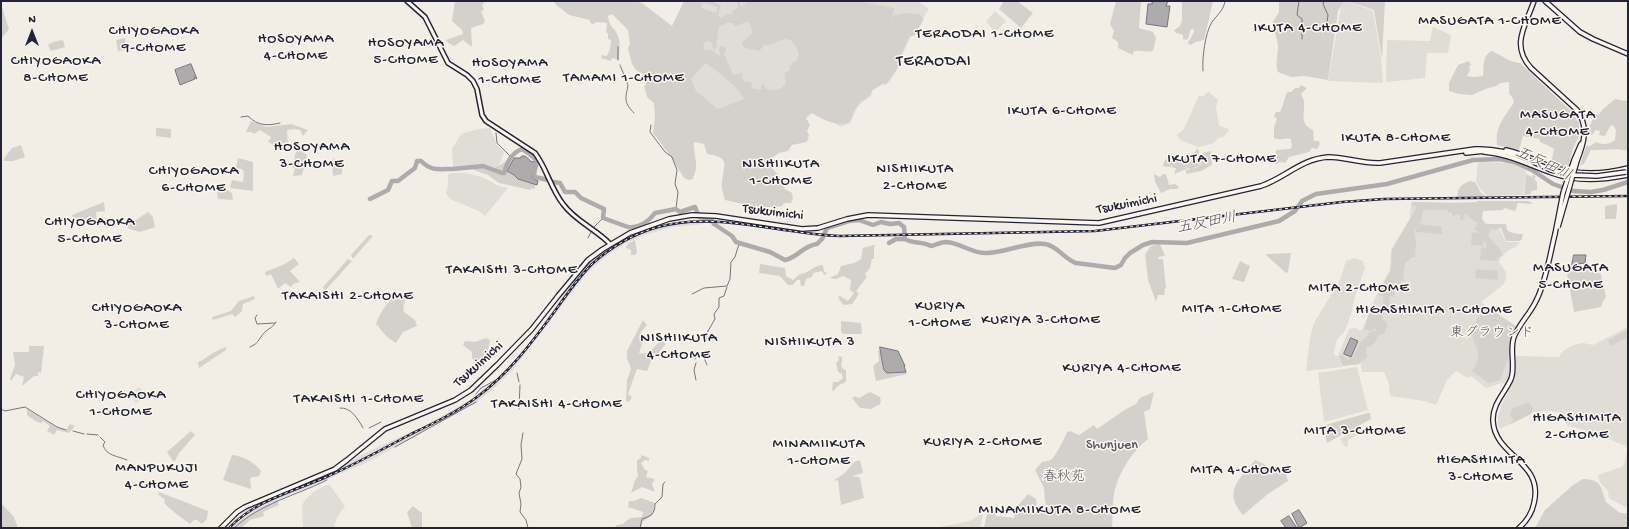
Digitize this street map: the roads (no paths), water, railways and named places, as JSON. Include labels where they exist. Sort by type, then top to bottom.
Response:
[{"type":"main road","points":[[407,1],[425,17],[448,63],[467,75],[473,81],[477,89],[483,118],[535,153],[541,160],[558,197],[568,211],[610,244]]},
{"type":"main road","points":[[1519,528],[1528,518],[1533,508],[1535,498],[1535,482],[1528,469],[1505,448],[1497,436],[1493,416],[1497,403],[1512,376],[1514,339],[1537,299],[1571,175],[1585,134],[1584,124],[1577,110],[1526,62],[1522,54],[1521,36],[1533,1]]},
{"type":"main road","points":[[1545,1],[1580,32],[1628,54]]},
{"type":"main road","name":"Tsukuimichi","points":[[221,528],[237,512],[245,507],[340,466],[384,429],[456,400],[471,390],[498,365],[532,329],[578,270],[592,257],[610,244],[630,233],[675,217],[698,215],[716,216],[802,229],[818,228],[847,219],[868,215],[1099,223],[1261,186],[1276,180],[1298,165],[1319,158],[1338,158],[1366,163],[1380,163],[1475,149],[1491,149],[1512,154],[1551,170],[1571,175],[1597,176],[1627,173]]},
{"type":"main road","points":[[1491,149],[1513,151],[1551,166],[1578,173],[1599,173],[1628,168]]},
{"type":"main road","points":[[1484,152],[1512,157],[1548,172],[1570,178],[1606,179],[1627,173]]},
{"type":"main road","name":"Tsukuimichi","points":[[1441,154],[1498,152],[1512,154]]},
{"type":"main road","points":[[1548,172],[1551,166]]},
{"type":"main road","points":[[1605,172],[1604,176],[1606,179]]},
{"type":"main road","points":[[1599,173],[1601,175],[1600,179]]},
{"type":"waterway","points":[[1203,71],[1203,59],[1208,32],[1212,22],[1220,12],[1225,1]]},
{"type":"waterway","points":[[1299,1],[1297,15],[1302,19],[1302,39]]},
{"type":"waterway","points":[[1324,1],[1323,4],[1328,15],[1326,29]]},
{"type":"waterway","points":[[618,47],[618,60]]},
{"type":"waterway","points":[[620,65],[628,86],[626,101],[634,113]]},
{"type":"waterway","points":[[241,117],[248,116],[255,122],[263,124],[271,125],[280,123]]},
{"type":"waterway","points":[[651,125],[650,132],[665,152],[672,157],[677,170],[675,184],[678,192],[676,209]]},
{"type":"waterway","points":[[496,133],[497,143],[511,157]]},
{"type":"waterway","name":"五反田川","points":[[453,169],[483,166],[504,173],[512,156],[522,149],[537,161],[534,174],[535,177],[548,180]]},
{"type":"waterway","name":"五反田川","points":[[553,182],[560,183],[565,192],[575,192],[581,198],[604,209],[603,218],[628,227],[640,226],[650,219],[655,213],[676,209],[680,212],[695,207],[699,217],[711,219],[714,224],[732,236],[736,242],[770,252],[785,260],[790,259],[808,247],[817,244],[822,239],[827,228],[849,221],[859,220],[873,225],[881,222],[890,224],[899,223],[904,227],[905,239],[911,242],[931,246],[946,242],[957,244],[977,252],[987,253],[1031,244],[1045,244],[1054,247],[1068,259],[1076,263],[1115,268],[1121,265],[1130,253],[1143,245],[1152,242],[1187,243],[1279,221],[1295,211],[1302,201],[1316,194],[1387,184],[1473,160],[1500,159],[1514,162],[1532,170],[1553,184],[1573,191],[1591,192],[1603,190],[1628,182]]},
{"type":"waterway","name":"五反田川","points":[[370,199],[388,190],[392,181],[398,181],[415,168],[417,161],[421,161],[435,169],[451,169]]},
{"type":"waterway","points":[[588,238],[593,228],[603,218]]},
{"type":"waterway","points":[[889,243],[896,239],[905,239]]},
{"type":"waterway","points":[[692,294],[704,288],[727,286],[730,279],[731,262],[735,257],[739,244]]},
{"type":"waterway","points":[[575,281],[575,279],[595,257]]},
{"type":"waterway","points":[[708,331],[715,319],[714,314],[719,307],[719,298],[724,296],[727,287]]},
{"type":"waterway","points":[[257,315],[255,318],[257,324],[275,323]]},
{"type":"waterway","points":[[250,347],[256,344],[264,333],[276,322]]},
{"type":"waterway","points":[[706,342],[708,331]]},
{"type":"waterway","points":[[695,359],[697,353],[702,353],[707,365]]},
{"type":"waterway","points":[[696,363],[694,370],[696,380]]},
{"type":"waterway","points":[[476,394],[481,388],[496,380],[506,371]]},
{"type":"waterway","points":[[517,373],[519,382]]},
{"type":"waterway","points":[[519,409],[520,385]]},
{"type":"waterway","points":[[395,447],[476,402]]},
{"type":"waterway","points":[[1,409],[5,411],[25,407],[57,427],[66,430]]},
{"type":"waterway","points":[[340,408],[348,409],[356,417],[363,428]]},
{"type":"waterway","points":[[369,428],[381,422]]},
{"type":"waterway","points":[[73,431],[84,434]]},
{"type":"waterway","points":[[523,433],[521,445],[522,459],[516,474],[520,479],[521,487],[519,493],[521,504],[520,512],[526,520],[528,528]]},
{"type":"waterway","points":[[87,434],[98,435]]},
{"type":"waterway","points":[[100,437],[105,442],[103,445],[110,454],[127,460]]},
{"type":"waterway","points":[[234,528],[255,512],[327,480]]},
{"type":"waterway","points":[[640,528],[642,519],[652,514],[655,504],[662,497],[663,484],[665,482]]},
{"type":"railway","points":[[229,528],[239,519],[262,504],[346,468],[461,408],[488,388],[509,369],[576,282],[592,264],[623,242],[640,233],[658,227],[701,221],[724,222],[840,236],[1095,231],[1342,202],[1384,199],[1628,196]]},
{"type":"district","name":"MASUGATA 1-CHOME","points":[[1490,22]]},
{"type":"district","name":"IKUTA 4-CHOME","points":[[1308,29]]},
{"type":"district","name":"TERAODAI 1-CHOME","points":[[985,35]]},
{"type":"district","name":"CHIYOGAOKA 9-CHOME","points":[[154,40]]},
{"type":"district","name":"HOSOYAMA 4-CHOME","points":[[296,48]]},
{"type":"district","name":"HOSOYAMA 5-CHOME","points":[[406,52]]},
{"type":"district","name":"TERAODAI","points":[[934,63]]},
{"type":"district","name":"CHIYOGAOKA 8-CHOME","points":[[56,70]]},
{"type":"district","name":"HOSOYAMA 1-CHOME","points":[[510,72]]},
{"type":"district","name":"TAMAMI 1-CHOME","points":[[624,79]]},
{"type":"district","name":"IKUTA 6-CHOME","points":[[1062,112]]},
{"type":"district","name":"MASUGATA 4-CHOME","points":[[1558,124]]},
{"type":"district","name":"IKUTA 8-CHOME","points":[[1396,139]]},
{"type":"district","name":"HOSOYAMA 3-CHOME","points":[[312,156]]},
{"type":"district","name":"IKUTA 7-CHOME","points":[[1222,160]]},
{"type":"district","name":"NISHIIKUTA 1-CHOME","points":[[781,174]]},
{"type":"district","name":"NISHIIKUTA 2-CHOME","points":[[915,178]]},
{"type":"district","name":"CHIYOGAOKA 6-CHOME","points":[[194,180]]},
{"type":"district","name":"CHIYOGAOKA 5-CHOME","points":[[90,232]]},
{"type":"district","name":"TAKAISHI 3-CHOME","points":[[512,271]]},
{"type":"district","name":"MASUGATA 5-CHOME","points":[[1571,278]]},
{"type":"district","name":"MITA 2-CHOME","points":[[1359,289]]},
{"type":"district","name":"TAKAISHI 2-CHOME","points":[[348,297]]},
{"type":"district","name":"MITA 1-CHOME","points":[[1232,310]]},
{"type":"district","name":"HIGASHIMITA 1-CHOME","points":[[1434,311]]},
{"type":"district","name":"KURIYA 1-CHOME","points":[[940,316]]},
{"type":"district","name":"CHIYOGAOKA 3-CHOME","points":[[137,318]]},
{"type":"district","name":"KURIYA 3-CHOME","points":[[1041,321]]},
{"type":"district","name":"NISHIIKUTA 3","points":[[810,343]]},
{"type":"district","name":"NISHIIKUTA 4-CHOME","points":[[679,348]]},
{"type":"district","name":"KURIYA 4-CHOME","points":[[1122,369]]},
{"type":"district","name":"TAKAISHI 1-CHOME","points":[[359,400]]},
{"type":"district","name":"CHIYOGAOKA 1-CHOME","points":[[121,404]]},
{"type":"district","name":"TAKAISHI 4-CHOME","points":[[557,405]]},
{"type":"district","name":"HIGASHIMITA 2-CHOME","points":[[1577,428]]},
{"type":"district","name":"MITA 3-CHOME","points":[[1355,432]]},
{"type":"district","name":"KURIYA 2-CHOME","points":[[983,443]]},
{"type":"district","name":"MINAMIIKUTA 1-CHOME","points":[[819,454]]},
{"type":"district","name":"HIGASHIMITA 3-CHOME","points":[[1481,470]]},
{"type":"district","name":"MITA 4-CHOME","points":[[1241,471]]},
{"type":"district","name":"MANPUKUJI 4-CHOME","points":[[157,478]]},
{"type":"district","name":"MINAMIIKUTA 8-CHOME","points":[[1060,511]]},
{"type":"park label","name":"東グラウンド","points":[[1492,334]]},
{"type":"park label","name":"Shunjuen","points":[[1112,446]]},
{"type":"park label","name":"春秋苑","points":[[1064,478]]}]
